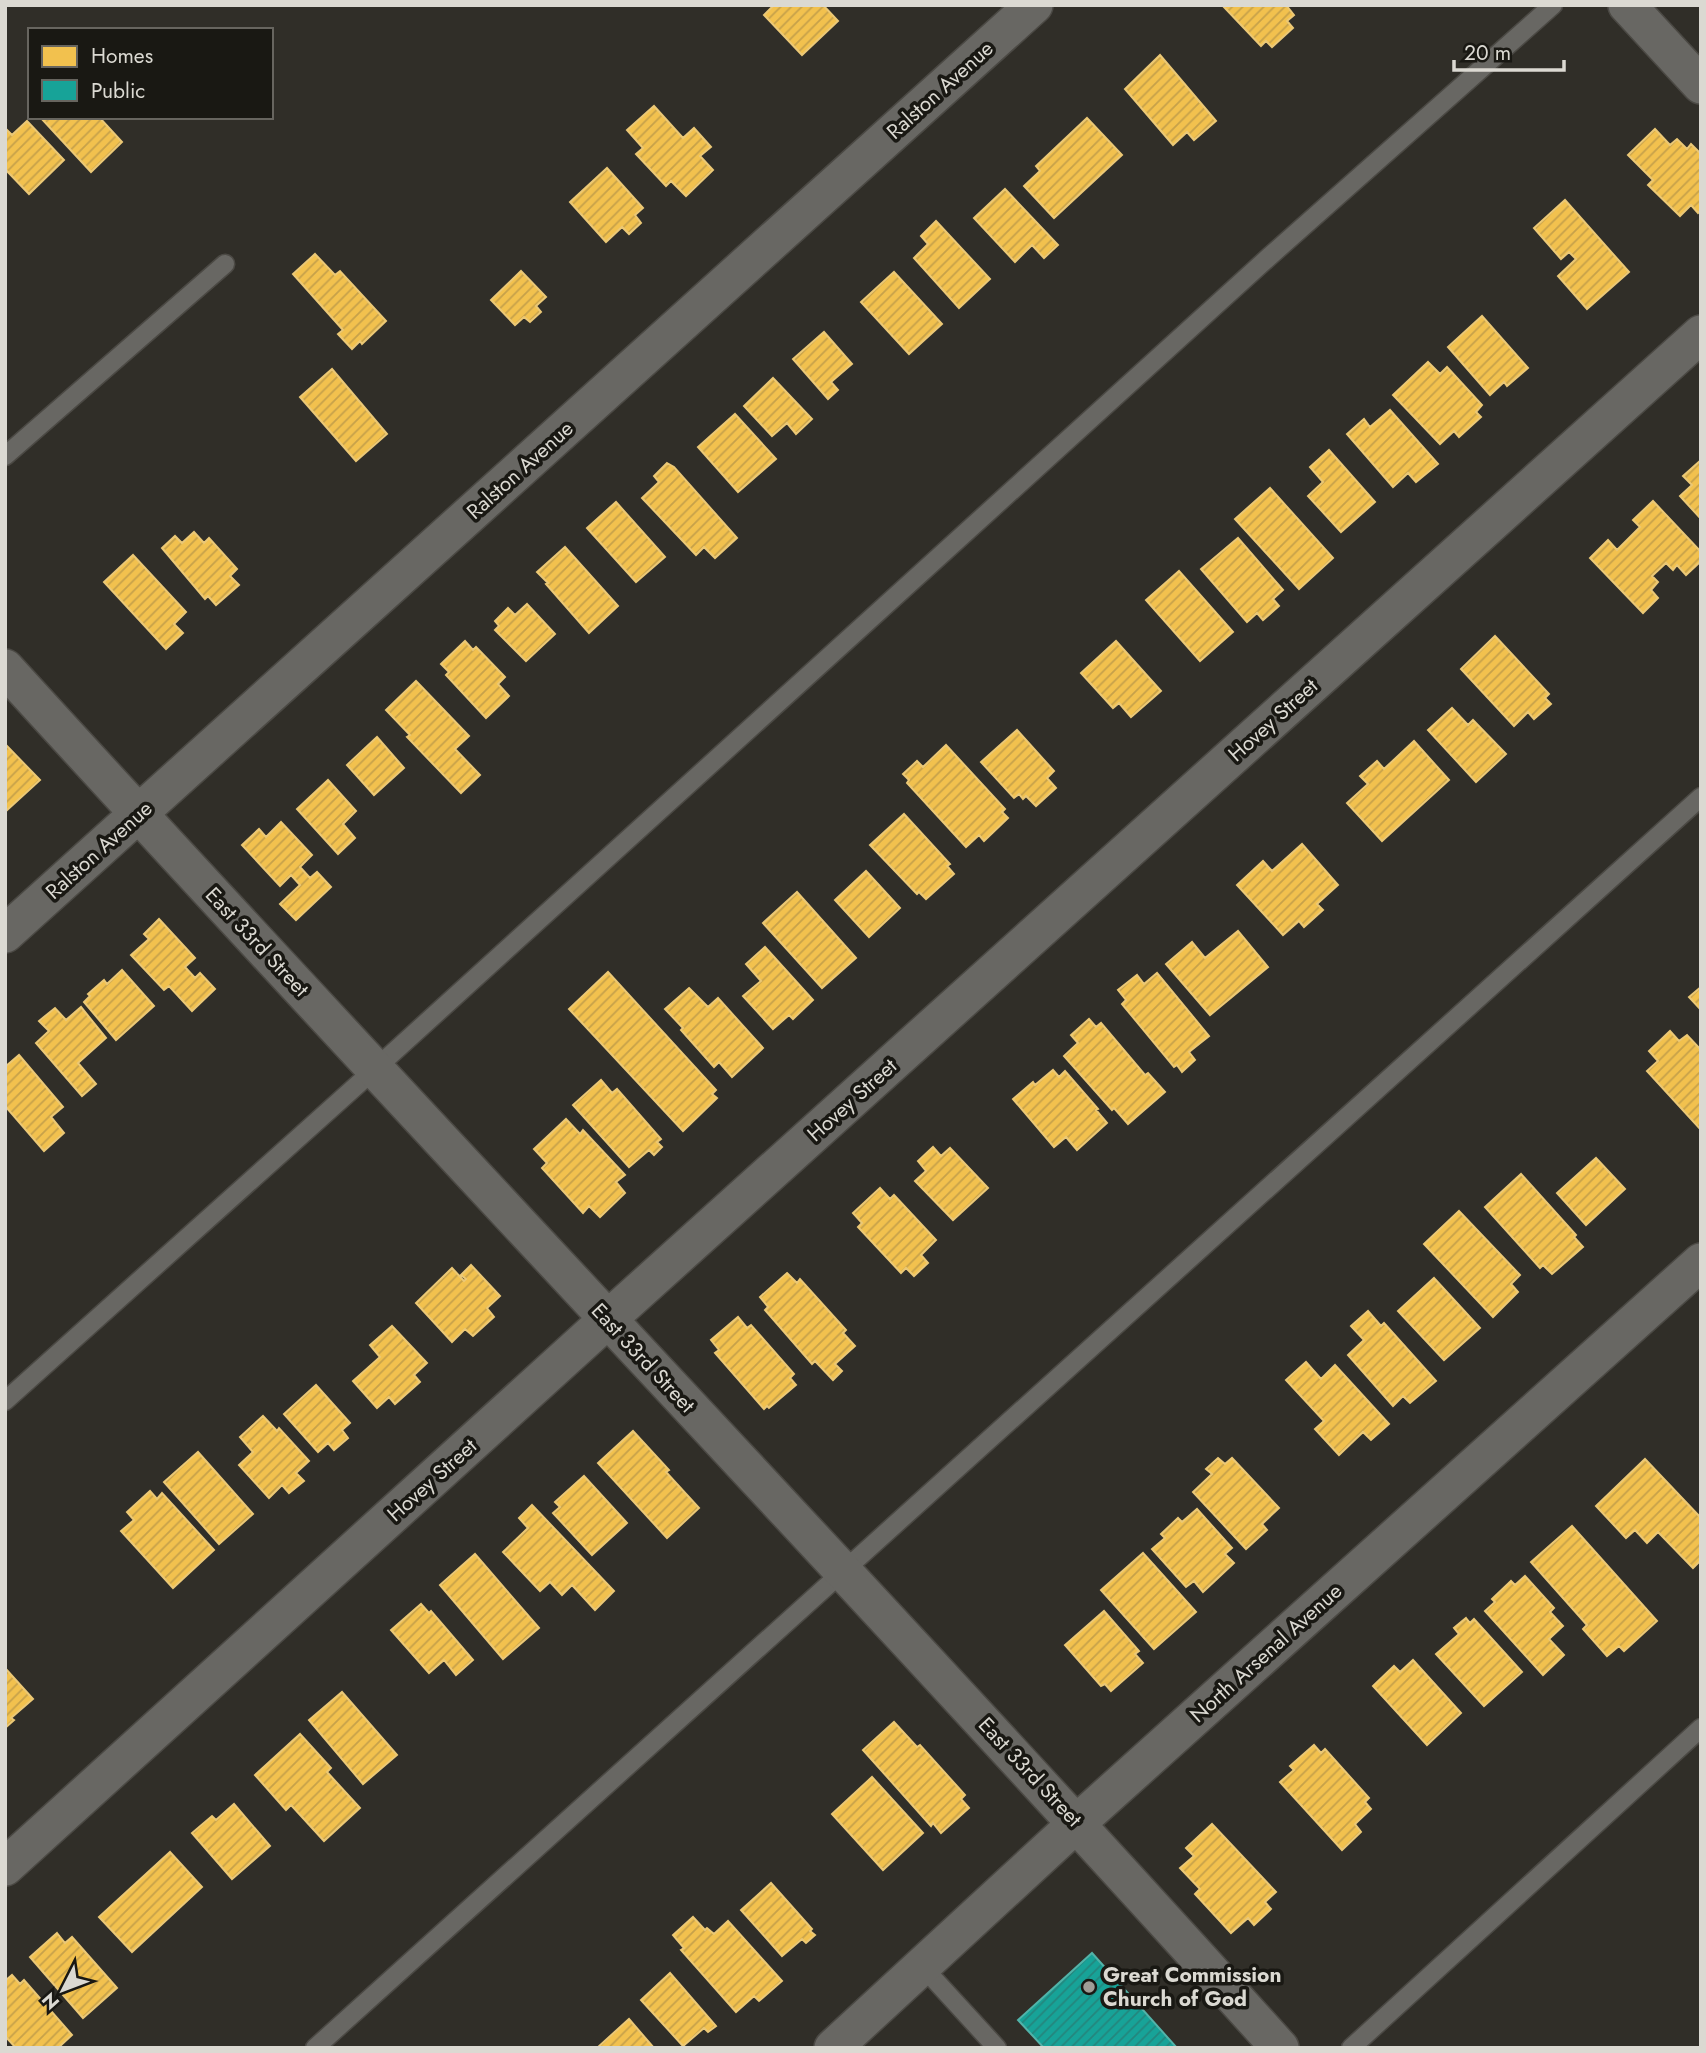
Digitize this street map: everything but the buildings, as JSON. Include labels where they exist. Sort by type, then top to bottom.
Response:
[{"type":"street","name":"Ralston Avenue","points":[[5,934],[1034,5]]},
{"type":"street","points":[[1627,5],[1701,85]]},
{"type":"street","name":"Hovey Street","points":[[5,1867],[607,1320],[1701,334]]},
{"type":"street","name":"East 33rd Street","points":[[5,668],[607,1320],[1077,1823],[1280,2048]]},
{"type":"street","name":"North Arsenal Avenue","points":[[833,2048],[1077,1823],[1701,1262]]},
{"type":"lane","points":[[5,1401],[375,1069],[1249,274],[1553,5]]},
{"type":"lane","points":[[5,456],[225,264]]},
{"type":"lane","points":[[314,2048],[1701,797]]},
{"type":"lane","points":[[1351,2048],[1701,1728]]},
{"type":"lane","points":[[922,1966],[997,2048]]},
{"type":"place","name":"Great Commission Church of God","points":[[1089,1987]]}]
